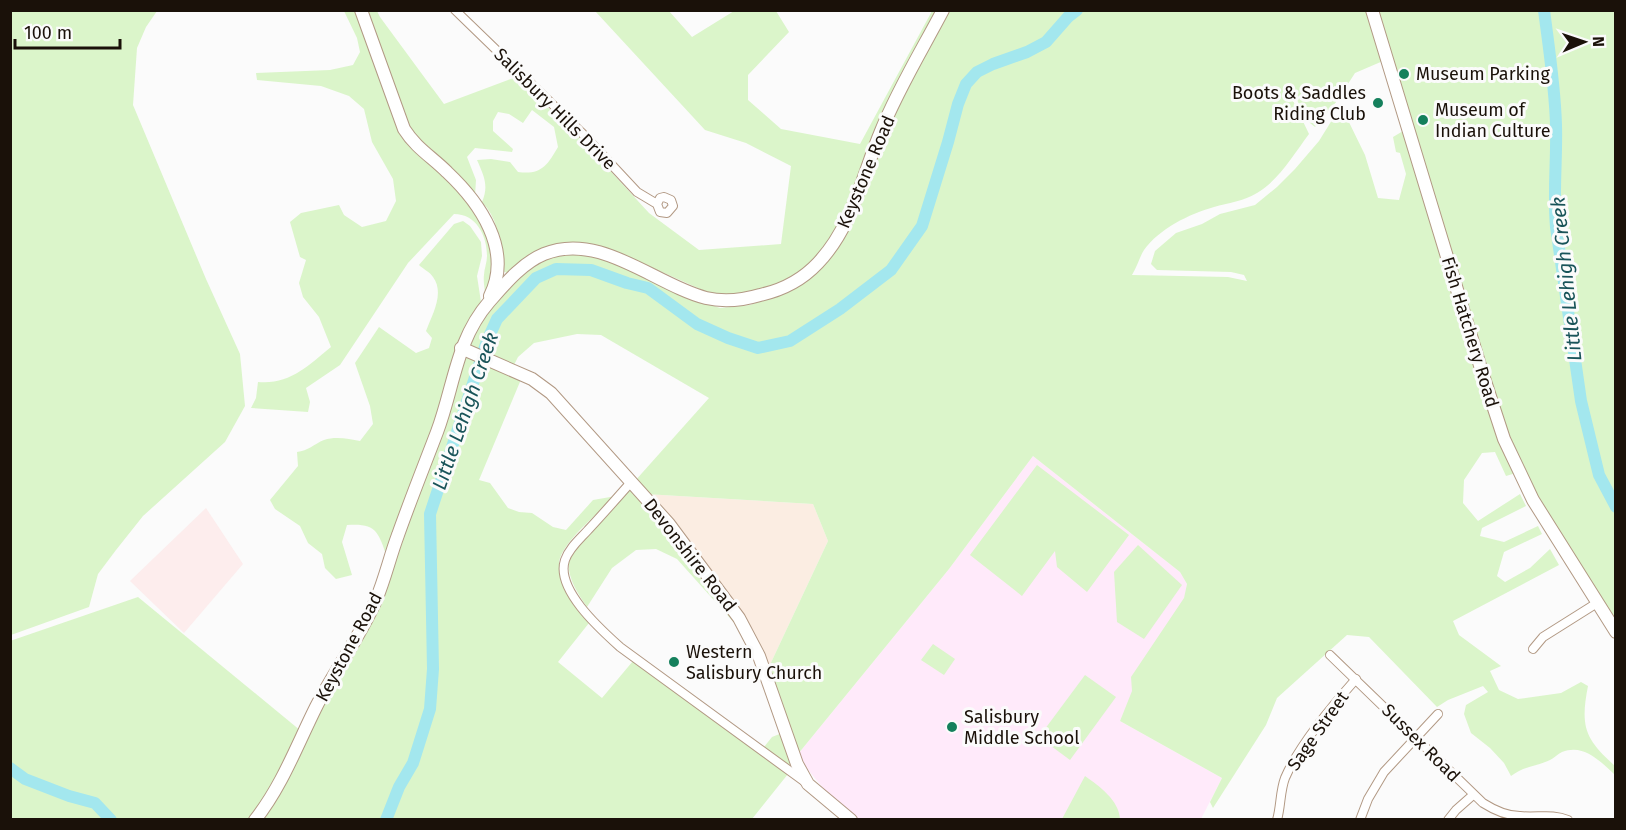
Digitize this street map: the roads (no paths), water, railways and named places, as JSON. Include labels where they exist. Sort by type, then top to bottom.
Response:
[{"type":"street","points":[[360,10],[404,129],[416,146],[453,177],[484,215],[490,226],[498,262],[494,288],[485,306]]},
{"type":"street","name":"Salisbury Hills Drive","points":[[455,10],[580,132],[637,192],[657,204]]},
{"type":"street","name":"Keystone Road","points":[[255,819],[291,761],[329,681],[378,595],[465,349],[485,306],[504,285],[532,261],[545,254],[559,251],[584,250],[609,255],[697,295],[719,300],[736,300],[765,294],[805,276],[827,254],[844,227],[882,127],[943,10]]},
{"type":"street","name":"Fish Hatchery Road","points":[[1372,10],[1504,439],[1533,500],[1616,632]]},
{"type":"street","name":"Devonshire Road","points":[[465,349],[532,379],[551,393],[669,524],[747,630],[759,656],[793,756],[808,784],[851,819]]},
{"type":"street","points":[[632,482],[570,550],[563,573],[567,585],[593,621],[620,647],[808,784]]},
{"type":"street","points":[[1533,649],[1543,637],[1597,603]]},
{"type":"street","name":"Sussex Road","points":[[1330,655],[1473,795],[1492,808],[1520,818]]},
{"type":"street","name":"Sage Street","points":[[1277,819],[1282,788],[1290,770],[1318,725],[1356,679]]},
{"type":"street","points":[[1360,819],[1375,785],[1394,760],[1438,714]]},
{"type":"street","points":[[1448,819],[1473,795]]},
{"type":"street","points":[[1520,818],[1551,815],[1568,819]]},
{"type":"waterway","name":"Little Lehigh Creek","points":[[386,820],[399,787],[413,763],[430,709],[433,669],[430,514],[487,341],[497,319],[536,278],[556,269],[591,270],[648,288],[697,324],[728,338],[758,348],[790,341],[840,309],[891,270],[922,226],[966,84],[977,72],[1046,42],[1077,10]]},
{"type":"waterway","name":"Little Lehigh Creek","points":[[1544,10],[1555,111],[1556,227],[1581,401],[1599,475],[1616,507]]},
{"type":"waterway","name":"Little Lehigh Creek","points":[[10,768],[25,779],[69,796],[95,803],[111,820]]},
{"type":"place","name":"Museum Parking","points":[[1404,74]]},
{"type":"place","name":"Boots & Saddles Riding Club","points":[[1378,103]]},
{"type":"place","name":"Museum of Indian Culture","points":[[1423,120]]},
{"type":"place","name":"Western Salisbury Church","points":[[674,662]]},
{"type":"place","name":"Salisbury Middle School","points":[[952,727]]}]
